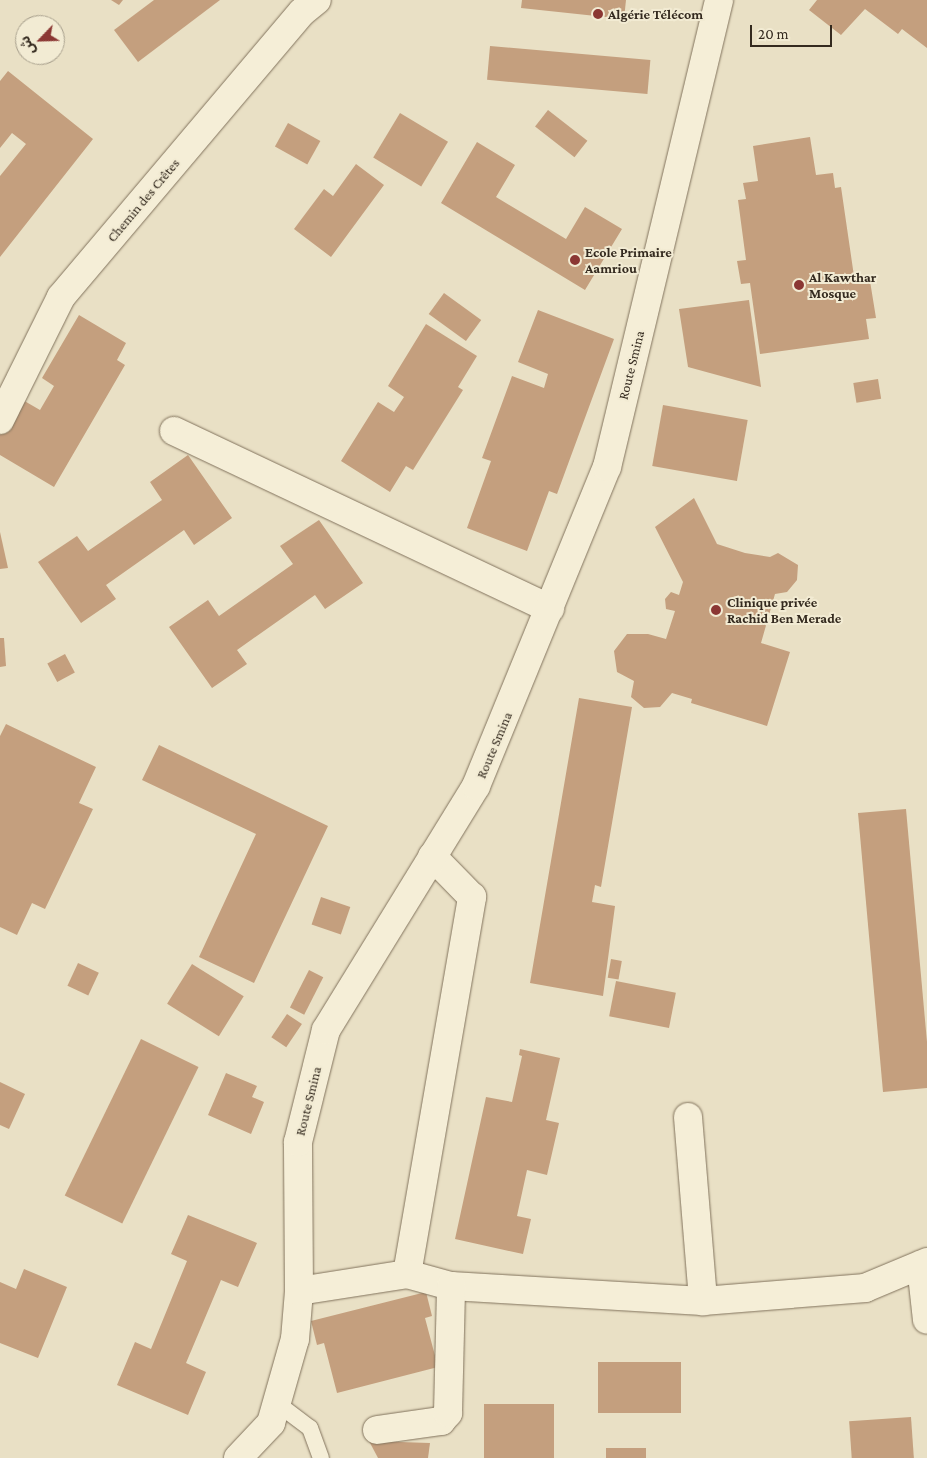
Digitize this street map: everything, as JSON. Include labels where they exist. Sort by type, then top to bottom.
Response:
[{"type":"street","name":"Chemin des Crêtes","points":[[0,420],[61,298],[302,12],[317,0]]},
{"type":"street","name":"Route Smina","points":[[238,1458],[247,1452],[271,1423],[278,1404],[295,1339],[299,1291],[298,1142],[326,1030],[476,786],[607,467],[720,0]]},
{"type":"street","points":[[174,431],[550,609]]},
{"type":"street","points":[[407,1274],[472,897],[432,856]]},
{"type":"street","points":[[688,1117],[703,1301]]},
{"type":"street","points":[[299,1291],[407,1274],[451,1286],[703,1301],[865,1288],[924,1264],[927,1320]]},
{"type":"street","points":[[377,1430],[441,1421],[448,1413],[451,1286]]},
{"type":"lane","points":[[278,1404],[310,1428],[321,1458]]},
{"type":"building","points":[[111,0],[123,0],[119,5]]},
{"type":"building","points":[[154,0],[220,0],[138,62],[114,30]]},
{"type":"building","name":"Algérie Télécom","points":[[522,0],[626,0],[624,19],[521,8]]},
{"type":"building","points":[[817,0],[927,0],[927,48],[902,29],[898,34],[865,9],[841,35],[809,10]]},
{"type":"building","points":[[490,46],[650,60],[647,94],[487,80]]},
{"type":"building","points":[[8,71],[93,139],[0,257],[0,176],[26,144],[12,133],[0,148],[0,81]]},
{"type":"building","points":[[548,110],[587,141],[574,157],[535,127]]},
{"type":"building","points":[[400,113],[448,142],[421,186],[373,158]]},
{"type":"building","points":[[288,123],[320,141],[307,165],[275,147]]},
{"type":"building","points":[[810,137],[816,175],[833,173],[835,188],[841,187],[855,283],[870,281],[876,318],[866,319],[869,339],[760,354],[750,283],[741,284],[737,261],[746,260],[738,200],[746,199],[743,183],[758,181],[753,146]]},
{"type":"building","points":[[477,142],[515,165],[496,197],[566,239],[585,207],[622,229],[585,290],[441,203]]},
{"type":"building","points":[[356,164],[384,185],[331,257],[294,229],[324,189],[333,196]]},
{"type":"building","points":[[444,293],[481,320],[466,341],[429,314]]},
{"type":"building","points":[[749,300],[761,387],[688,367],[679,309]]},
{"type":"building","points":[[538,310],[614,339],[557,494],[549,491],[527,551],[467,528],[491,461],[482,458],[512,376],[544,388],[548,374],[518,362]]},
{"type":"building","points":[[79,315],[126,343],[117,360],[125,365],[54,487],[0,455],[0,435],[21,399],[40,410],[54,386],[42,378]]},
{"type":"building","points":[[426,324],[477,356],[458,387],[463,390],[413,470],[406,466],[390,492],[341,461],[378,402],[394,412],[404,397],[388,386]]},
{"type":"building","points":[[878,379],[881,399],[856,403],[853,383]]},
{"type":"building","points":[[663,405],[748,420],[737,481],[652,466]]},
{"type":"building","points":[[188,455],[232,518],[194,545],[184,530],[106,585],[116,599],[81,623],[38,562],[77,536],[88,551],[162,500],[150,482]]},
{"type":"building","points":[[694,498],[717,544],[745,553],[770,557],[778,553],[798,565],[797,580],[787,592],[775,594],[761,643],[790,652],[767,726],[691,703],[692,699],[672,693],[660,707],[644,708],[631,697],[634,681],[617,672],[614,651],[627,634],[648,634],[666,639],[675,611],[666,609],[665,599],[671,592],[679,595],[683,582],[655,527]]},
{"type":"building","points":[[319,520],[363,583],[325,609],[315,595],[237,650],[247,664],[212,688],[169,627],[208,600],[219,616],[293,564],[280,546]]},
{"type":"building","points":[[0,532],[8,568],[0,569]]},
{"type":"building","points":[[0,638],[4,638],[6,666],[0,667]]},
{"type":"building","points":[[65,654],[75,673],[57,682],[47,663]]},
{"type":"building","points":[[579,698],[632,707],[601,887],[595,885],[592,902],[615,906],[603,996],[530,983]]},
{"type":"building","points":[[6,724],[96,767],[79,803],[93,809],[45,909],[32,903],[17,935],[0,927],[0,736]]},
{"type":"building","points":[[159,745],[328,826],[254,983],[199,957],[256,834],[142,780]]},
{"type":"building","points":[[906,809],[927,1042],[927,1088],[883,1092],[858,813]]},
{"type":"building","points":[[321,897],[350,907],[341,935],[312,924]]},
{"type":"building","points":[[611,959],[622,961],[619,980],[608,978]]},
{"type":"building","points":[[78,963],[99,973],[88,995],[67,986]]},
{"type":"building","points":[[192,964],[244,996],[219,1036],[167,1004]]},
{"type":"building","points":[[309,970],[323,977],[304,1015],[290,1007]]},
{"type":"building","points":[[616,981],[676,993],[669,1028],[609,1016]]},
{"type":"building","points":[[287,1014],[302,1024],[286,1047],[271,1037]]},
{"type":"building","points":[[141,1039],[199,1067],[122,1223],[65,1195]]},
{"type":"building","points":[[520,1049],[560,1058],[546,1120],[559,1123],[547,1175],[527,1170],[517,1216],[531,1219],[523,1254],[455,1239],[486,1097],[512,1102],[522,1056],[519,1055]]},
{"type":"building","points":[[226,1073],[257,1086],[252,1097],[264,1102],[251,1134],[208,1115]]},
{"type":"building","points":[[0,1082],[25,1094],[9,1129],[0,1125]]},
{"type":"building","points":[[188,1215],[257,1243],[238,1287],[221,1280],[186,1363],[206,1372],[188,1415],[117,1385],[135,1342],[151,1349],[187,1261],[171,1254]]},
{"type":"building","points":[[24,1269],[67,1287],[38,1358],[0,1343],[0,1282],[16,1289]]},
{"type":"building","points":[[426,1292],[432,1316],[425,1318],[438,1367],[337,1393],[324,1343],[317,1345],[311,1321]]},
{"type":"building","points":[[598,1362],[681,1362],[681,1413],[598,1413]]},
{"type":"building","points":[[484,1404],[554,1404],[554,1458],[484,1458]]},
{"type":"building","points":[[911,1417],[914,1458],[852,1458],[849,1421]]},
{"type":"building","points":[[369,1441],[430,1443],[428,1458],[378,1458]]},
{"type":"building","points":[[606,1448],[646,1448],[646,1458],[606,1458]]},
{"type":"place","name":"Algérie Télécom","points":[[598,14]]},
{"type":"place","name":"Ecole Primaire Aamriou","points":[[575,260]]},
{"type":"place","name":"Al Kawthar Mosque","points":[[799,285]]},
{"type":"place","name":"Clinique privée Rachid Ben Merade","points":[[716,610]]}]
